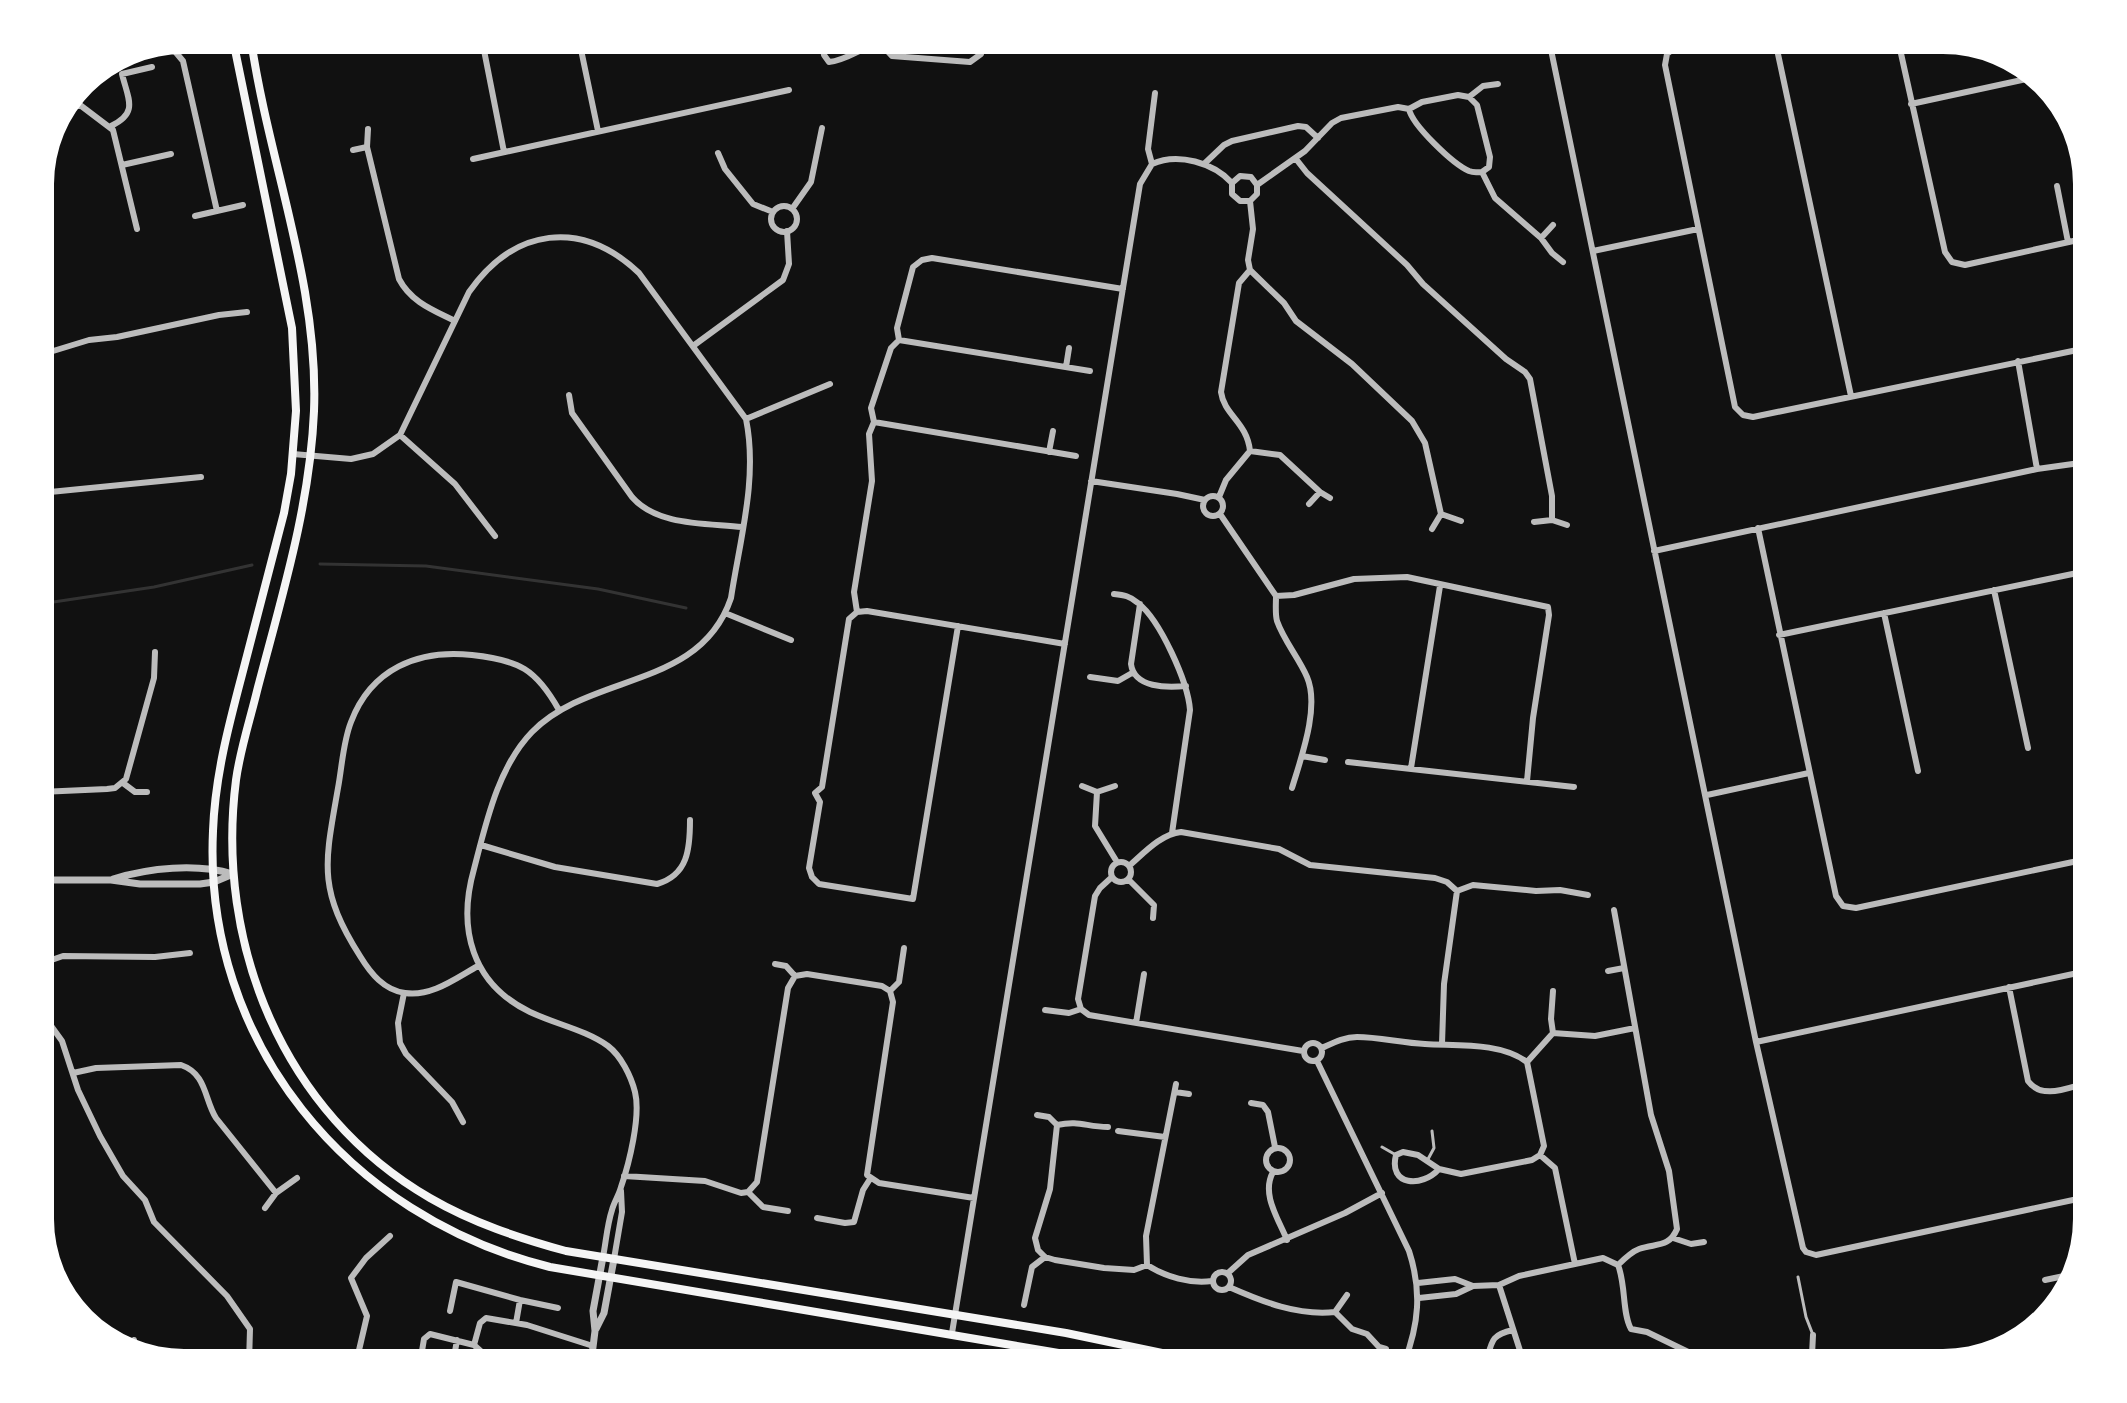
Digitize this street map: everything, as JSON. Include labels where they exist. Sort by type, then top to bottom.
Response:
[{"type":"main road","points":[[236,54],[292,328],[296,411],[284,513],[222,751],[215,805],[213,868],[223,943],[236,988],[252,1030],[299,1107],[346,1160],[413,1210],[486,1248],[550,1267],[1041,1349]]},
{"type":"main road","points":[[254,54],[311,328],[314,385],[312,456],[304,509],[239,763],[232,835],[233,874],[239,923],[249,964],[266,1012],[301,1078],[353,1140],[393,1174],[475,1222],[525,1239],[566,1251],[1153,1349]]},
{"type":"street","points":[[178,54],[183,61],[217,211]]},
{"type":"street","points":[[485,54],[504,152]]},
{"type":"street","points":[[582,54],[598,131]]},
{"type":"street","points":[[824,54],[829,62],[836,62],[850,54]]},
{"type":"street","points":[[890,54],[970,62],[981,54]]},
{"type":"street","points":[[1552,54],[1800,1242],[1806,1252],[1816,1255],[2073,1200]]},
{"type":"street","points":[[1667,54],[1665,65],[1735,407],[1743,415],[1753,417],[2073,351]]},
{"type":"street","points":[[1778,54],[1851,396]]},
{"type":"street","points":[[1901,54],[1945,252],[1952,262],[1965,265],[2073,241]]},
{"type":"street","points":[[111,126],[128,115],[130,109],[122,74],[152,67]]},
{"type":"street","points":[[1911,104],[2020,80]]},
{"type":"street","points":[[1469,97],[1483,86],[1498,84]]},
{"type":"street","points":[[473,159],[789,90]]},
{"type":"street","points":[[1152,164],[1148,149],[1155,93]]},
{"type":"street","points":[[1257,185],[1296,159],[1341,118],[1398,107],[1409,109],[1422,102],[1458,95],[1469,97],[1477,105],[1490,157],[1489,167],[1482,172],[1465,169],[1417,126],[1410,117],[1409,109]]},
{"type":"street","points":[[80,107],[111,126],[137,229]]},
{"type":"street","points":[[1204,164],[1232,141],[1298,126],[1306,127],[1318,138]]},
{"type":"street","points":[[792,209],[811,182],[822,128]]},
{"type":"street","points":[[368,129],[367,147],[402,285],[415,301],[455,321]]},
{"type":"street","points":[[353,150],[367,147]]},
{"type":"street","points":[[718,153],[725,169],[753,204],[773,212]]},
{"type":"street","points":[[122,165],[171,154]]},
{"type":"street","points":[[952,1333],[1140,184],[1152,164],[1171,159],[1204,164],[1223,173],[1232,183],[1235,198],[1245,202],[1257,194],[1255,180],[1246,175],[1232,183]]},
{"type":"street","points":[[1296,159],[1423,284],[1530,379],[1549,482],[1552,520]]},
{"type":"street","points":[[1482,172],[1495,198],[1563,262]]},
{"type":"street","points":[[2057,186],[2068,242]]},
{"type":"street","points":[[1250,201],[1253,229],[1248,260],[1250,270],[1284,303],[1296,321],[1352,364],[1412,421],[1425,443],[1441,514],[1432,529]]},
{"type":"street","points":[[195,216],[243,205]]},
{"type":"street","points":[[783,206],[792,209],[796,224],[787,231],[779,231],[772,225],[773,212],[783,206]]},
{"type":"street","points":[[1541,238],[1553,225]]},
{"type":"street","points":[[1593,251],[1698,229]]},
{"type":"street","points":[[693,346],[783,280],[789,264],[787,231]]},
{"type":"street","points":[[293,454],[340,459],[363,457],[386,447],[400,435],[469,292],[481,276],[495,260],[512,248],[546,239],[580,239],[623,257],[639,273],[746,419],[752,470],[731,598],[725,613],[696,649],[677,662],[559,710],[535,730],[516,752],[499,787],[468,894],[467,917],[478,966],[507,998],[529,1012],[608,1047],[622,1061],[635,1093],[637,1113],[621,1188],[612,1210],[593,1311],[593,1349]]},
{"type":"street","points":[[899,340],[897,328],[913,267],[922,260],[932,258],[1123,289]]},
{"type":"street","points":[[1250,270],[1239,283],[1221,392],[1226,407],[1242,425],[1250,451]]},
{"type":"street","points":[[54,351],[89,340],[247,312]]},
{"type":"street","points":[[899,340],[1090,371]]},
{"type":"street","points":[[857,612],[854,592],[872,481],[869,434],[874,422],[871,408],[891,348],[899,340]]},
{"type":"street","points":[[1066,367],[1069,348]]},
{"type":"street","points":[[2018,361],[2037,469]]},
{"type":"street","points":[[746,419],[830,384]]},
{"type":"street","points":[[569,395],[572,413],[643,508],[666,518],[742,527]]},
{"type":"street","points":[[1225,424],[1234,416]]},
{"type":"street","points":[[874,422],[1076,456]]},
{"type":"street","points":[[1049,452],[1053,431]]},
{"type":"street","points":[[400,435],[455,484],[495,536]]},
{"type":"street","points":[[1250,451],[1280,455],[1330,498]]},
{"type":"street","points":[[1219,497],[1226,480],[1250,451]]},
{"type":"street","points":[[1654,551],[2073,464]]},
{"type":"street","points":[[54,492],[201,477]]},
{"type":"street","points":[[1091,481],[1205,500],[1211,496],[1219,497]]},
{"type":"street","points":[[1309,504],[1320,492]]},
{"type":"street","points":[[1205,500],[1206,513],[1213,516],[1220,514],[1224,506],[1219,497]]},
{"type":"street","points":[[1220,514],[1276,596],[1277,620],[1308,679],[1311,711],[1292,788]]},
{"type":"street","points":[[1441,514],[1461,521]]},
{"type":"street","points":[[1534,522],[1552,520],[1567,525]]},
{"type":"street","points":[[1758,528],[1836,896],[1843,906],[1856,908],[2073,862]]},
{"type":"street","points":[[1779,635],[2073,574]]},
{"type":"street","points":[[1276,596],[1294,595],[1354,579],[1407,577],[1548,607],[1527,781]]},
{"type":"street","points":[[1411,768],[1440,586]]},
{"type":"street","points":[[1994,590],[2028,748]]},
{"type":"street","points":[[1114,594],[1128,596],[1140,604],[1166,645],[1186,686],[1190,710],[1172,833],[1129,866]]},
{"type":"street","points":[[1140,604],[1132,673],[1139,681],[1186,686]]},
{"type":"street","points":[[958,626],[913,899],[819,884],[809,868],[820,802],[815,793],[822,787],[849,619],[857,612],[867,611],[958,626],[1065,644]]},
{"type":"street","points":[[725,613],[791,640]]},
{"type":"street","points":[[1884,613],[1918,771]]},
{"type":"street","points":[[54,791],[107,789],[123,783],[130,773],[154,678],[155,652]]},
{"type":"street","points":[[478,966],[436,989],[404,993],[378,981],[368,970],[334,909],[329,889],[328,847],[349,725],[370,687],[397,666],[427,655],[454,653],[505,659],[524,666],[544,685],[559,710]]},
{"type":"street","points":[[1090,677],[1118,681],[1132,673]]},
{"type":"street","points":[[1302,756],[1325,760]]},
{"type":"street","points":[[1348,762],[1574,787]]},
{"type":"street","points":[[1707,795],[1809,773]]},
{"type":"street","points":[[123,783],[135,792],[147,792]]},
{"type":"street","points":[[1082,786],[1097,792],[1115,786]]},
{"type":"street","points":[[1097,792],[1095,826],[1117,862]]},
{"type":"street","points":[[481,845],[555,867],[657,884],[668,881],[682,868],[690,843],[690,820]]},
{"type":"street","points":[[1172,833],[1279,849],[1310,865],[1435,878],[1447,882],[1457,891]]},
{"type":"street","points":[[1117,862],[1129,866],[1131,873],[1128,879]]},
{"type":"street","points":[[1117,862],[1112,868],[1112,877],[1095,896],[1078,999],[1081,1009],[1089,1015],[1303,1051]]},
{"type":"street","points":[[111,880],[139,871],[213,868],[233,874]]},
{"type":"street","points":[[54,880],[111,880],[140,884],[214,882],[233,874]]},
{"type":"street","points":[[1112,877],[1119,881],[1128,879]]},
{"type":"street","points":[[1128,879],[1154,905],[1153,918]]},
{"type":"street","points":[[1457,891],[1473,885],[1560,890],[1588,895]]},
{"type":"street","points":[[1442,1044],[1443,995],[1457,891]]},
{"type":"street","points":[[1614,910],[1651,1115],[1669,1171],[1677,1229],[1667,1243],[1636,1250],[1618,1265]]},
{"type":"street","points":[[890,991],[899,982],[904,948]]},
{"type":"street","points":[[54,959],[63,956],[155,957],[190,953]]},
{"type":"street","points":[[775,964],[786,966],[795,976]]},
{"type":"street","points":[[1608,971],[1624,968]]},
{"type":"street","points":[[795,976],[807,974],[882,986],[890,991],[893,1002],[866,1170],[870,1179],[974,1198]]},
{"type":"street","points":[[1136,1023],[1144,974]]},
{"type":"street","points":[[1756,1042],[2073,974]]},
{"type":"street","points":[[624,1176],[705,1181],[741,1193],[748,1192],[757,1182],[788,988],[795,976]]},
{"type":"street","points":[[2009,987],[2028,1081],[2034,1089],[2046,1092],[2073,1086]]},
{"type":"street","points":[[1553,991],[1553,1033]]},
{"type":"street","points":[[404,993],[398,1023],[400,1043],[406,1054],[452,1102],[463,1122]]},
{"type":"street","points":[[1045,1010],[1069,1013],[1081,1009]]},
{"type":"street","points":[[1553,1033],[1595,1036],[1635,1028]]},
{"type":"street","points":[[54,1030],[62,1041],[78,1090],[100,1136],[129,1184],[145,1200],[154,1222],[227,1296],[250,1329],[249,1349]]},
{"type":"street","points":[[1527,1062],[1553,1033]]},
{"type":"street","points":[[1322,1048],[1344,1038],[1356,1037],[1462,1045],[1517,1054],[1527,1062],[1544,1146],[1540,1155],[1532,1160],[1461,1174],[1439,1169],[1418,1155],[1403,1152],[1396,1155],[1394,1161],[1399,1176],[1408,1182],[1430,1179],[1439,1169]]},
{"type":"street","points":[[1303,1051],[1312,1042],[1322,1048]]},
{"type":"street","points":[[1317,1061],[1322,1055],[1322,1048]]},
{"type":"street","points":[[1303,1051],[1306,1058],[1317,1061]]},
{"type":"street","points":[[1317,1061],[1409,1251],[1419,1298],[1409,1349]]},
{"type":"street","points":[[73,1073],[96,1068],[181,1065],[190,1068],[210,1098],[216,1118],[276,1193]]},
{"type":"street","points":[[1147,1265],[1146,1236],[1176,1088],[1189,1094]]},
{"type":"street","points":[[1251,1103],[1263,1105],[1268,1112],[1275,1147]]},
{"type":"street","points":[[1037,1115],[1049,1117],[1057,1125]]},
{"type":"street","points":[[1057,1125],[1076,1121],[1108,1127]]},
{"type":"street","points":[[1057,1125],[1050,1189],[1035,1238],[1038,1250],[1045,1257],[1104,1268],[1134,1270],[1147,1265]]},
{"type":"street","points":[[1118,1131],[1165,1137]]},
{"type":"street","points":[[1273,1172],[1284,1172],[1289,1169],[1290,1162],[1286,1152],[1275,1147]]},
{"type":"street","points":[[1273,1172],[1266,1162],[1266,1155],[1275,1147]]},
{"type":"street","points":[[1540,1155],[1555,1168],[1575,1264]]},
{"type":"street","points":[[1273,1172],[1268,1183],[1268,1194],[1287,1240]]},
{"type":"street","points":[[265,1208],[276,1193],[297,1178]]},
{"type":"street","points":[[817,1218],[854,1222],[863,1190],[870,1179]]},
{"type":"street","points":[[595,1331],[604,1313],[614,1259],[622,1212],[621,1188]]},
{"type":"street","points":[[748,1192],[763,1207],[788,1211]]},
{"type":"street","points":[[1147,1265],[1160,1273],[1198,1283],[1212,1281],[1217,1273],[1228,1273],[1248,1255],[1287,1240],[1382,1193]]},
{"type":"street","points":[[359,1349],[367,1316],[351,1278],[366,1258],[390,1236]]},
{"type":"street","points":[[1673,1238],[1691,1244],[1704,1242]]},
{"type":"street","points":[[1024,1305],[1032,1267],[1045,1257]]},
{"type":"street","points":[[1419,1298],[1456,1294],[1473,1286],[1499,1285],[1519,1276],[1603,1258],[1618,1265]]},
{"type":"street","points":[[1618,1265],[1627,1309],[1626,1320],[1631,1329],[1647,1332],[1682,1349]]},
{"type":"street","points":[[1228,1273],[1231,1278],[1229,1287]]},
{"type":"street","points":[[2045,1280],[2060,1277]]},
{"type":"street","points":[[1418,1283],[1455,1279],[1473,1286]]},
{"type":"street","points":[[1212,1281],[1220,1290],[1229,1287],[1298,1312],[1335,1312],[1352,1329],[1367,1334],[1379,1347],[1386,1349]]},
{"type":"street","points":[[450,1311],[456,1282],[558,1308]]},
{"type":"street","points":[[1499,1285],[1519,1349]]},
{"type":"street","points":[[1335,1312],[1347,1295]]},
{"type":"street","points":[[516,1323],[520,1300]]},
{"type":"street","points":[[474,1345],[478,1326],[484,1319],[516,1323],[593,1346]]},
{"type":"street","points":[[1490,1349],[1492,1339],[1513,1330]]},
{"type":"street","points":[[422,1349],[427,1335],[457,1340],[478,1349]]},
{"type":"street","points":[[1812,1349],[1813,1335]]},
{"type":"street","points":[[455,1349],[457,1340]]},
{"type":"lane","points":[[1427,1161],[1434,1148],[1432,1131]]},
{"type":"lane","points":[[1382,1147],[1396,1155]]},
{"type":"lane","points":[[1798,1277],[1813,1335]]},
{"type":"waterway","points":[[320,564],[426,566],[598,589],[686,608]]},
{"type":"waterway","points":[[54,602],[154,587],[252,565]]}]
